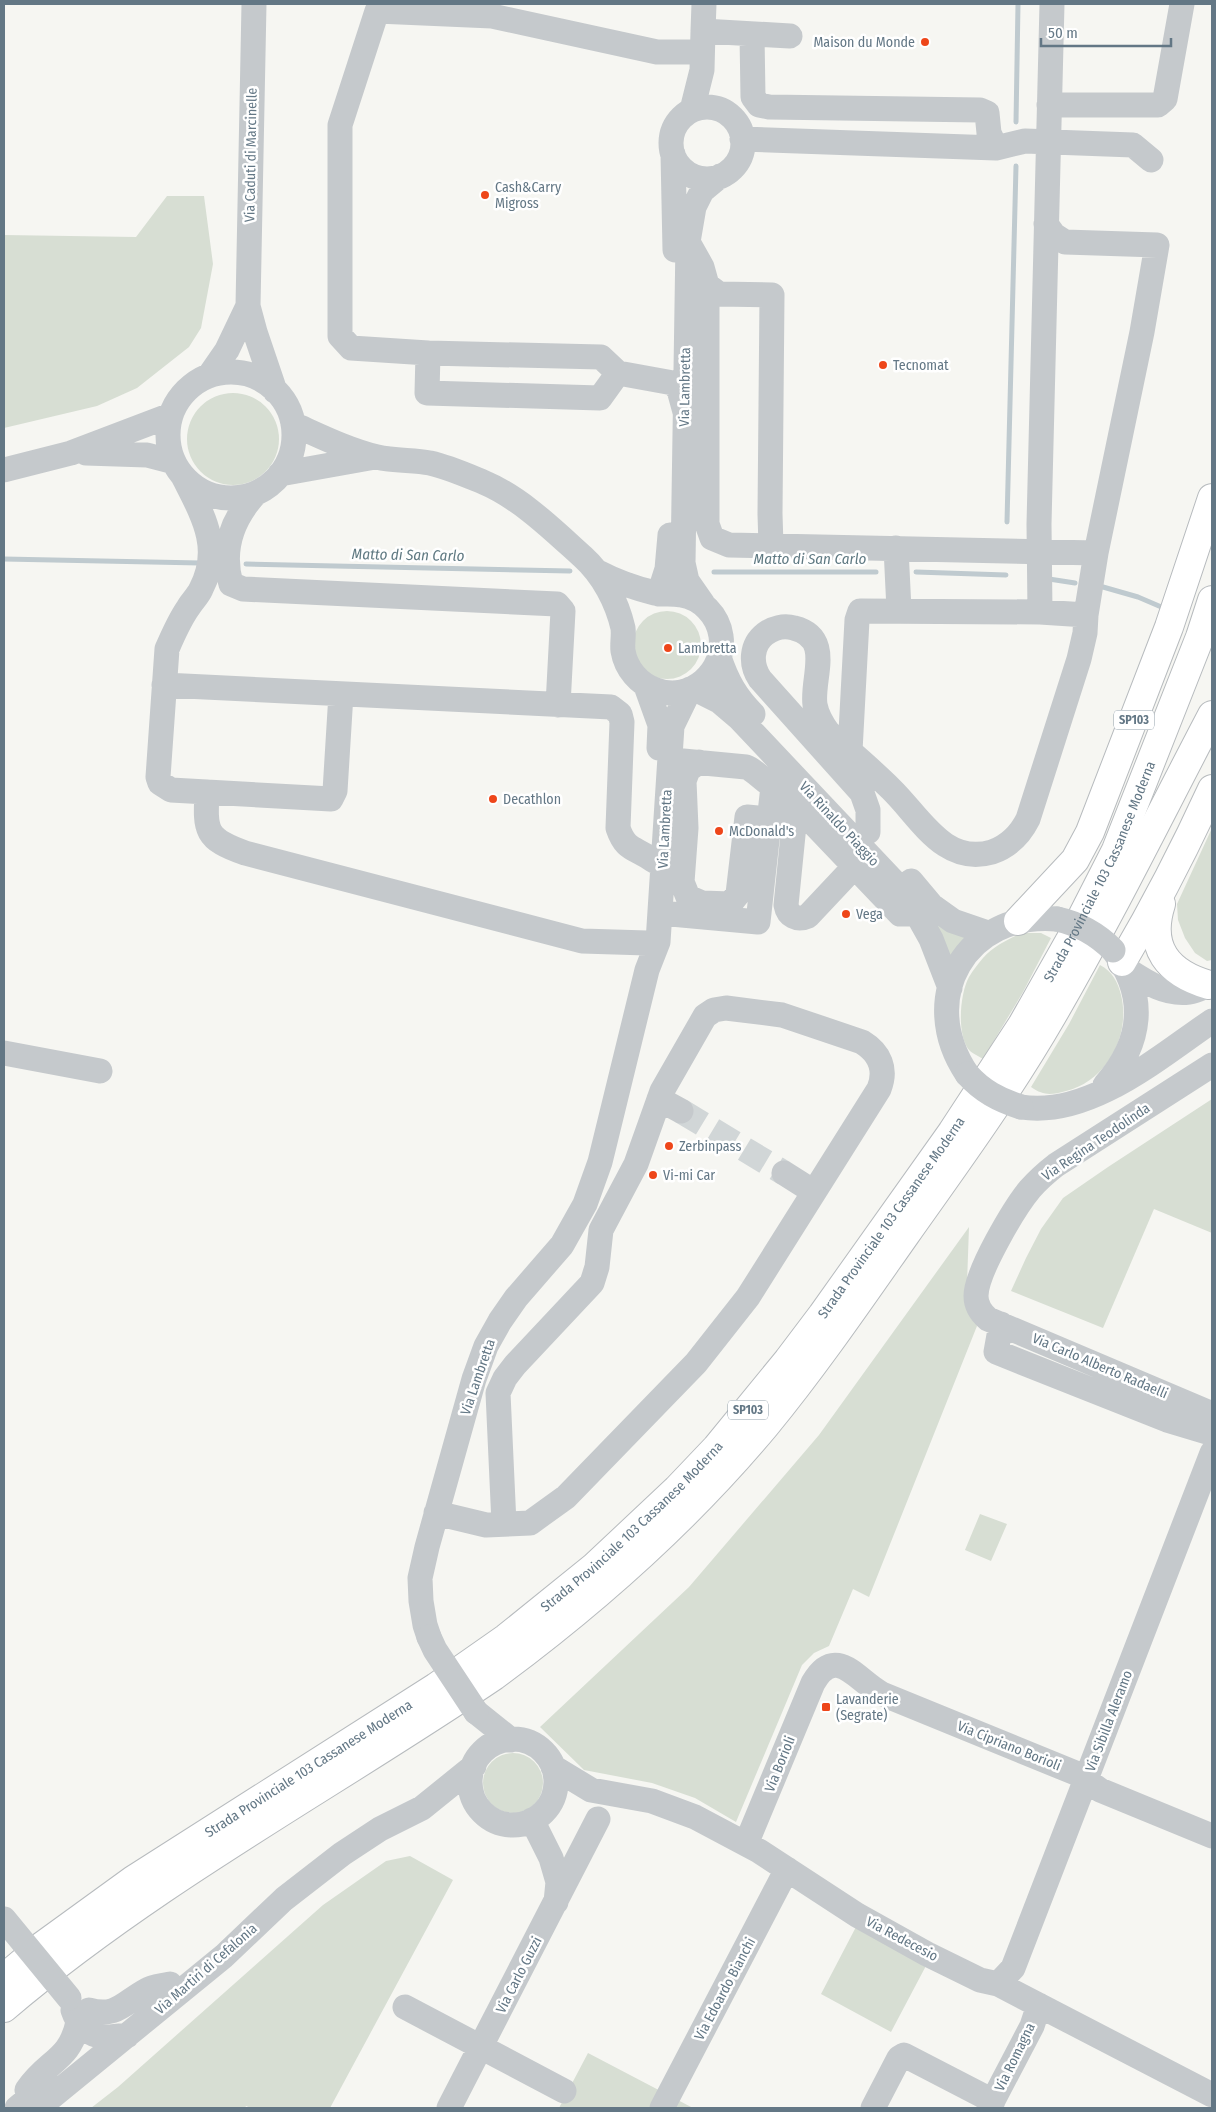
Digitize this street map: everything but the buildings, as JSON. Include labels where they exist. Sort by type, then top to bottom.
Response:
[{"type":"highway","name":"SP103","points":[[1018,921],[1075,860],[1090,832],[1166,636],[1212,498]]},
{"type":"highway","name":"Strada Provinciale 103 Cassanese Moderna","points":[[4,1978],[42,1946],[133,1880],[436,1687],[506,1638],[551,1604],[615,1548],[677,1489],[722,1441],[822,1315],[952,1132],[1022,1025],[1066,949],[1116,850],[1197,646],[1212,600]]},
{"type":"highway","name":"Strada Provinciale 103 Cassanese Moderna","points":[[4,2008],[68,1956],[144,1901],[501,1671],[606,1588],[703,1495],[767,1424],[820,1356],[1003,1096],[1037,1042],[1080,966],[1212,715]]},
{"type":"highway","points":[[1120,961],[1169,879],[1212,789]]},
{"type":"highway","points":[[1169,879],[1156,921],[1159,945],[1175,970],[1191,980],[1211,984]]},
{"type":"street","name":"Via Caduti di Marcinelle","points":[[254,4],[248,306],[254,332],[275,391]]},
{"type":"street","points":[[704,4],[702,51],[692,110],[703,107],[718,109],[733,118],[740,128],[742,139],[996,148],[1025,142],[1133,145],[1151,160]]},
{"type":"street","points":[[1031,613],[1039,552],[1052,4]]},
{"type":"street","points":[[1049,105],[1158,105],[1166,99],[1182,4]]},
{"type":"street","points":[[685,412],[679,390],[672,383],[618,373],[601,357],[428,353],[351,348],[340,336],[340,125],[377,11],[492,16],[657,52],[702,51],[752,35],[790,36]]},
{"type":"street","points":[[752,35],[753,97],[759,105],[769,107],[980,110],[987,113],[989,134],[996,148]]},
{"type":"street","points":[[702,51],[718,109]]},
{"type":"street","name":"Via Lambretta","points":[[659,594],[670,552],[675,242],[673,154],[671,144],[674,128],[683,115],[692,110]]},
{"type":"street","name":"Via Lambretta","points":[[703,604],[687,581],[683,563],[688,242],[694,207],[702,191],[730,170],[737,161],[742,150],[742,139]]},
{"type":"street","points":[[673,154],[678,164],[692,175],[708,178],[720,176]]},
{"type":"street","points":[[868,832],[868,810],[862,793],[757,675],[754,666],[754,653],[760,640],[767,632],[782,627],[794,628],[804,632],[814,642],[819,658],[814,694],[816,711],[828,732],[892,790],[936,839],[948,847],[963,853],[980,854],[1003,847],[1019,834],[1028,819],[1079,659],[1085,633],[1096,553],[1142,332],[1157,245],[1065,242],[1054,235],[1046,224]]},
{"type":"street","points":[[688,242],[702,267],[707,285],[707,524],[712,538],[729,545],[1096,553]]},
{"type":"street","points":[[707,285],[719,294],[772,295],[771,546]]},
{"type":"street","name":"Via Caduti di Marcinelle","points":[[209,376],[227,350],[248,306]]},
{"type":"street","points":[[428,353],[427,393],[600,398],[618,373]]},
{"type":"street","points":[[71,454],[127,453],[147,455],[178,469],[200,491],[233,499],[256,493],[269,486],[280,474],[291,454],[294,439],[293,424],[286,406],[275,391],[263,381],[240,373],[224,373],[209,376],[196,382],[177,402],[171,415],[168,438],[178,469],[209,532],[212,554],[209,571],[201,590],[175,630],[167,649],[158,777],[160,783],[172,790],[331,799],[335,791],[341,694]]},
{"type":"street","points":[[4,470],[71,454],[171,415]]},
{"type":"street","points":[[293,424],[332,441],[378,457],[430,464],[485,483],[512,498],[533,514],[598,572],[618,583],[659,594],[681,595],[703,604]]},
{"type":"street","points":[[280,474],[378,457]]},
{"type":"street","points":[[256,493],[242,508],[230,536],[227,572],[231,584],[242,589],[556,604],[563,611],[558,705]]},
{"type":"street","points":[[896,548],[899,610]]},
{"type":"street","points":[[598,572],[613,600],[623,630],[623,650],[626,661],[631,671],[646,686],[668,693],[692,689],[709,676],[719,658]]},
{"type":"street","points":[[623,630],[637,608],[659,594]]},
{"type":"street","name":"Via Rinaldo Piaggio","points":[[703,604],[717,623],[721,646],[719,658],[726,679],[734,694],[868,832],[932,906],[953,922],[988,933]]},
{"type":"street","points":[[850,751],[857,620],[860,611],[899,610],[1086,615]]},
{"type":"street","points":[[164,685],[615,709],[620,714],[622,722],[618,828],[622,839],[631,849],[654,861]]},
{"type":"street","name":"Via Lambretta","points":[[646,686],[660,725],[647,970]]},
{"type":"street","name":"Via Lambretta","points":[[477,1760],[483,1730],[476,1712],[435,1650],[429,1637],[421,1601],[420,1578],[442,1514],[474,1379],[486,1346],[508,1309],[546,1266],[568,1236],[590,1192],[600,1162],[647,970],[658,942],[668,762],[672,726],[692,689]]},
{"type":"street","name":"Via Rinaldo Piaggio","points":[[692,689],[719,701],[740,718],[791,787],[898,886],[931,939],[950,988]]},
{"type":"street","points":[[668,762],[699,762],[750,768],[791,787],[855,866],[900,914],[917,914]]},
{"type":"street","points":[[699,762],[688,770],[684,782],[686,828],[682,882],[688,896],[702,903],[730,904],[734,901],[738,894],[747,817],[769,816]]},
{"type":"street","points":[[660,913],[758,922],[769,816],[791,787]]},
{"type":"street","points":[[791,787],[786,905],[791,915],[799,919],[808,916],[855,866]]},
{"type":"street","points":[[207,792],[207,824],[209,831],[219,842],[244,853],[582,940],[647,942]]},
{"type":"street","points":[[1211,984],[1188,992],[1171,991],[1148,984],[1120,961],[1103,941],[1085,928],[1057,919],[1036,918],[1018,921],[988,933],[964,958],[955,972],[946,1006],[948,1036],[958,1061],[967,1074],[979,1086],[1005,1102],[1021,1107],[1042,1109],[1058,1108],[1097,1094],[1123,1080],[1212,1021]]},
{"type":"street","points":[[1097,1094],[1116,1073],[1125,1058],[1136,1027],[1135,998],[1120,961]]},
{"type":"street","points":[[442,1514],[486,1524],[504,1524],[530,1522],[566,1497],[696,1362],[748,1297],[879,1089],[883,1071],[877,1054],[862,1042],[782,1015],[734,1009],[714,1010],[704,1016],[659,1099],[636,1164],[601,1230],[597,1267],[592,1283],[515,1365],[505,1378],[498,1393],[504,1524]]},
{"type":"street","points":[[4,1053],[100,1070]]},
{"type":"street","name":"Via Regina Teodolinda","points":[[994,1321],[978,1306],[976,1294],[1005,1228],[1030,1189],[1056,1165],[1212,1065]]},
{"type":"street","points":[[659,1099],[681,1111]]},
{"type":"street","points":[[784,1173],[814,1192]]},
{"type":"street","name":"Via Carlo Alberto Radaelli","points":[[994,1321],[1171,1409],[1210,1433]]},
{"type":"street","name":"Via Sibilla Aleramo","points":[[998,1984],[1013,1968],[1086,1780],[1210,1433]]},
{"type":"street","name":"Via Cipriano Borioli","points":[[813,1683],[820,1671],[825,1667],[836,1665],[842,1667],[882,1694],[1078,1774],[1100,1790],[1212,1836]]},
{"type":"street","name":"Via Borioli","points":[[746,1844],[813,1683]]},
{"type":"street","name":"Via Lambretta","points":[[476,1712],[511,1740]]},
{"type":"street","points":[[540,1813],[555,1791],[553,1767],[545,1754],[535,1745],[526,1741],[511,1740],[494,1744],[477,1760],[471,1775],[471,1788],[474,1799],[481,1810],[492,1819],[506,1824],[522,1824],[540,1813],[591,1790]]},
{"type":"street","name":"Via Martiri di Cefalonia","points":[[16,2108],[224,1956],[284,1900],[358,1842],[422,1808],[477,1760]]},
{"type":"street","name":"Via Redecesio","points":[[553,1767],[591,1790],[639,1798],[665,1805],[695,1817],[746,1844],[857,1915],[918,1949],[980,1980],[998,1984],[1212,2095]]},
{"type":"street","name":"Via Martiri di Cefalonia","points":[[422,1808],[443,1805],[481,1810]]},
{"type":"street","name":"Via Carlo Guzzi","points":[[540,1813],[558,1882],[556,1902]]},
{"type":"street","name":"Via Carlo Guzzi","points":[[449,2108],[598,1819]]},
{"type":"street","name":"Via Edoardo Bianchi","points":[[662,2108],[787,1869]]},
{"type":"street","name":"Via Martiri di Cefalonia","points":[[115,2036],[170,1984],[242,1926],[284,1900]]},
{"type":"street","points":[[4,1919],[79,2010],[90,2032],[115,2036],[95,2063],[38,2108]]},
{"type":"street","name":"Via Martiri di Cefalonia","points":[[16,2108],[34,2079],[67,2051],[74,2039],[79,2010],[101,2014],[120,2009],[148,1989],[170,1984]]},
{"type":"street","name":"Via Romagna","points":[[991,2105],[1032,2026],[1039,2005]]},
{"type":"street","points":[[405,2007],[564,2091]]},
{"type":"street","points":[[873,2108],[899,2058],[904,2055],[991,2105]]},
{"type":"shaded area","points":[[167,196],[204,196],[213,264],[201,328],[189,347],[137,388],[97,406],[4,428],[4,235],[136,237]]},
{"type":"shaded area","points":[[233,393],[251,396],[266,406],[276,421],[279,439],[276,457],[266,472],[251,482],[233,485],[215,482],[200,472],[190,457],[187,439],[190,421],[200,406],[215,396]]},
{"type":"shaded area","points":[[667,611],[680,614],[691,621],[698,632],[701,645],[698,658],[691,669],[680,676],[667,679],[654,676],[643,669],[636,658],[633,645],[636,632],[643,621],[654,614]]},
{"type":"shaded area","points":[[1212,828],[1212,960],[1207,961],[1195,953],[1185,938],[1178,920],[1177,904]]},
{"type":"shaded area","points":[[929,915],[968,934],[949,958]]},
{"type":"shaded area","points":[[1022,933],[1041,933],[1051,938],[1023,992],[983,1059],[970,1051],[963,1035],[961,1014],[963,993],[969,977],[983,958],[1001,944]]},
{"type":"shaded area","points":[[1100,965],[1108,970],[1116,981],[1121,995],[1122,1025],[1119,1040],[1113,1054],[1104,1067],[1081,1086],[1052,1094],[1036,1090],[1031,1087],[1069,1024]]},
{"type":"shaded area","points":[[1212,1099],[1212,1233],[1154,1209],[1103,1328],[1011,1291],[1041,1229],[1063,1198]]},
{"type":"shaded area","points":[[969,1227],[968,1305],[977,1326],[869,1597],[853,1589],[829,1646],[814,1653],[802,1665],[736,1822],[695,1798],[652,1783],[584,1770],[540,1727],[689,1587],[819,1435]]},
{"type":"shaded area","points":[[980,1514],[1007,1524],[991,1561],[965,1550]]},
{"type":"shaded area","points":[[513,1753],[529,1758],[534,1762],[538,1767],[543,1783],[538,1799],[534,1804],[529,1808],[513,1813],[497,1808],[492,1804],[488,1799],[483,1783],[488,1767],[492,1762],[497,1758]]},
{"type":"shaded area","points":[[410,1856],[453,1880],[330,2108],[251,2108],[246,2106],[245,2108],[91,2108],[118,2087],[323,1905],[386,1861]]},
{"type":"shaded area","points":[[857,1925],[928,1962],[891,2032],[821,1994]]},
{"type":"shaded area","points":[[588,2053],[693,2108],[559,2108]]},
{"type":"waterway","points":[[1016,122],[1018,4]]},
{"type":"waterway","points":[[1007,522],[1016,166]]},
{"type":"waterway","name":"Matto di San Carlo","points":[[4,559],[200,563]]},
{"type":"waterway","name":"Matto di San Carlo","points":[[246,564],[570,571]]},
{"type":"waterway","name":"Matto di San Carlo","points":[[714,572],[876,572]]},
{"type":"waterway","name":"Matto di San Carlo","points":[[916,572],[1006,575]]},
{"type":"waterway","name":"Matto di San Carlo","points":[[1049,579],[1075,583]]},
{"type":"waterway","name":"Matto di San Carlo","points":[[1103,587],[1138,597],[1166,609]]},
{"type":"tunnel","points":[[681,1111],[784,1173]]},
{"type":"place","name":"Maison du Monde","points":[[925,42]]},
{"type":"place","name":"Cash&Carry Migross","points":[[485,195]]},
{"type":"place","name":"Tecnomat","points":[[883,365]]},
{"type":"place","name":"Lambretta","points":[[668,648]]},
{"type":"place","name":"Decathlon","points":[[493,799]]},
{"type":"place","name":"McDonald's","points":[[719,831]]},
{"type":"place","name":"Vega","points":[[846,914]]},
{"type":"place","name":"Zerbinpass","points":[[669,1146]]},
{"type":"place","name":"Vi-mi Car","points":[[653,1175]]},
{"type":"place","name":"Lavanderie (Segrate)","points":[[826,1707]]}]
